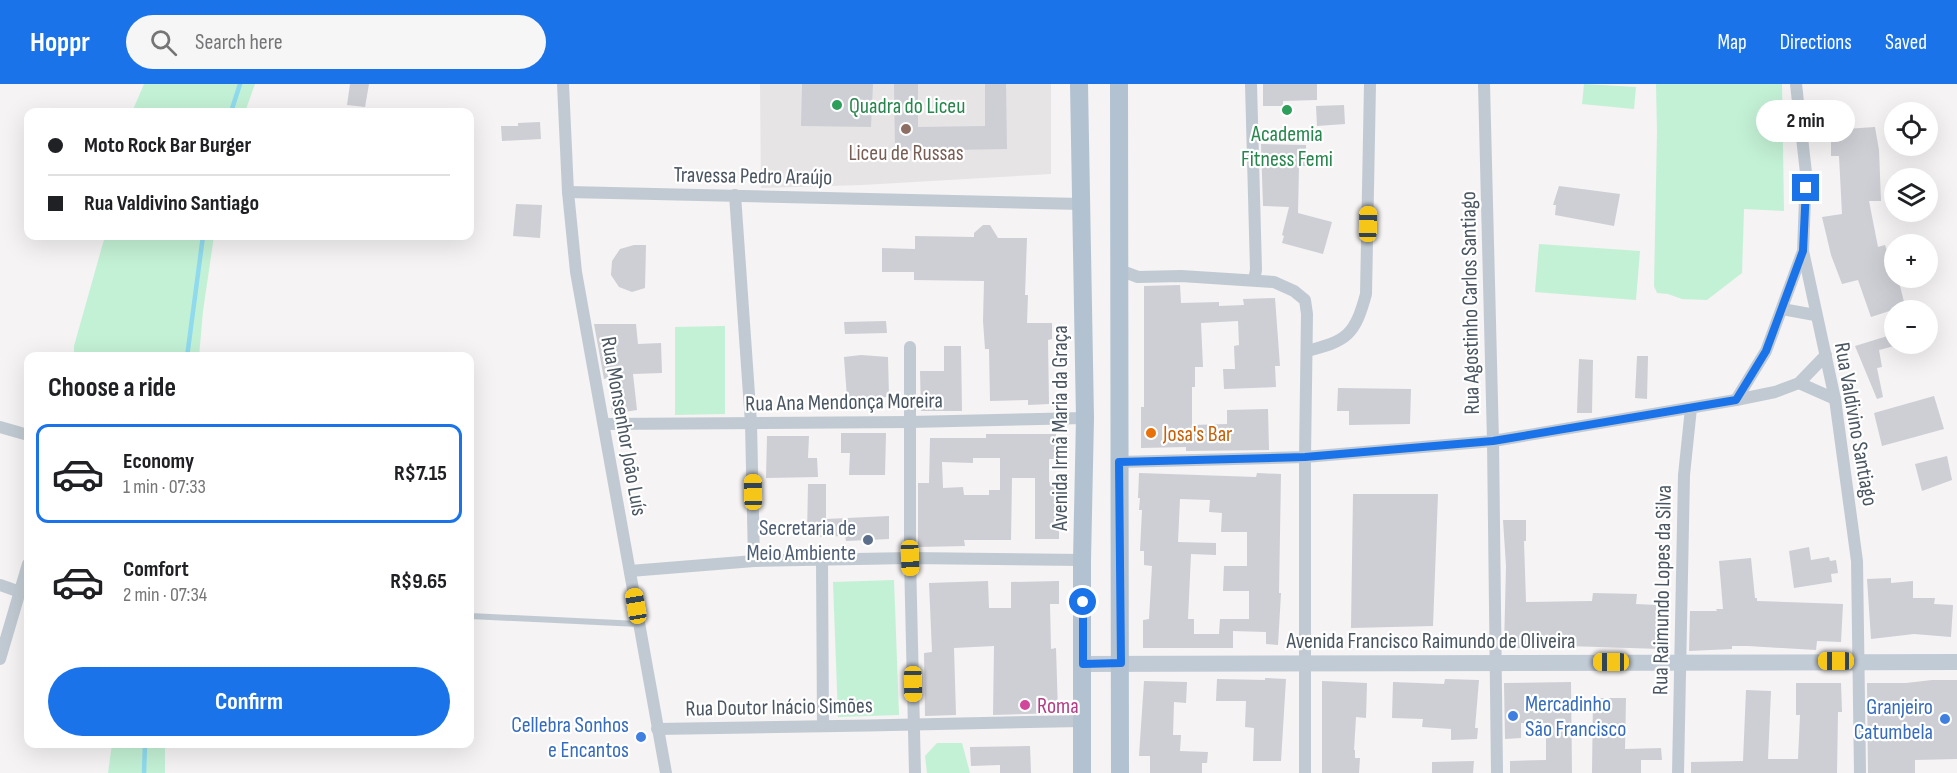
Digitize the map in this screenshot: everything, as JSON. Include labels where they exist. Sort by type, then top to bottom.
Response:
[{"type":"main road","name":"Avenida Irmã Maria da Graça","points":[[1079,84],[1085,417],[1082,773]]},
{"type":"main road","points":[[1119,84],[1120,773]]},
{"type":"street","name":"Rua Monsenhor João Luís","points":[[563,84],[568,192],[576,272],[666,773]]},
{"type":"street","points":[[1251,84],[1256,264],[1254,280]]},
{"type":"street","points":[[1306,351],[1334,344],[1349,333],[1359,319],[1366,294],[1370,84]]},
{"type":"street","name":"Rua Agostinho Carlos Santiago","points":[[1484,84],[1493,441],[1497,773]]},
{"type":"street","name":"Rua Valdivino Santiago","points":[[1796,84],[1806,173],[1803,251],[1835,399],[1857,561],[1860,773]]},
{"type":"street","name":"Travessa Pedro Araújo","points":[[568,192],[1081,204]]},
{"type":"street","points":[[735,195],[751,423],[754,561]]},
{"type":"street","points":[[1736,400],[1766,351],[1803,251]]},
{"type":"street","points":[[1119,270],[1138,277],[1181,276],[1274,282],[1294,291],[1305,300],[1307,314],[1305,773]]},
{"type":"street","points":[[1782,309],[1815,315]]},
{"type":"street","points":[[910,347],[910,558],[915,773]]},
{"type":"street","points":[[1119,462],[1305,457],[1493,441],[1775,392],[1799,383],[1826,355]]},
{"type":"street","points":[[1799,383],[1835,399]]},
{"type":"street","name":"Rua Raimundo Lopes da Silva","points":[[1678,773],[1684,475],[1691,408]]},
{"type":"street","name":"Rua Ana Mendonça Moreira","points":[[604,424],[910,422],[1085,417]]},
{"type":"street","points":[[0,427],[24,434]]},
{"type":"street","points":[[630,571],[754,561],[910,558],[1082,560]]},
{"type":"street","points":[[822,561],[823,726]]},
{"type":"street","points":[[0,659],[24,578]]},
{"type":"street","points":[[0,585],[20,592]]},
{"type":"street","name":"Avenida Francisco Raimundo de Oliveira","points":[[1083,664],[1957,662]]},
{"type":"street","name":"Rua Doutor Inácio Simões","points":[[657,729],[914,726],[1082,721]]},
{"type":"lane","points":[[474,616],[639,624]]},
{"type":"shaded area","name":"Liceu de Russas","points":[[760,84],[1051,84],[1051,174],[862,185],[761,188]]},
{"type":"green space","points":[[144,84],[255,84],[246,108],[134,108]]},
{"type":"green space","points":[[1584,84],[1636,87],[1634,109],[1582,104]]},
{"type":"green space","points":[[1656,84],[1782,84],[1784,211],[1744,209],[1742,273],[1707,300],[1682,299],[1657,293],[1654,286]]},
{"type":"green space","points":[[104,240],[213,240],[199,352],[74,352]]},
{"type":"green space","points":[[1539,244],[1640,251],[1636,300],[1535,292]]},
{"type":"green space","points":[[725,326],[725,414],[675,415],[675,327]]},
{"type":"green space","points":[[894,580],[899,715],[838,717],[833,582]]},
{"type":"green space","points":[[937,743],[962,743],[970,773],[927,773],[925,756]]},
{"type":"green space","points":[[111,748],[165,748],[165,773],[108,773]]},
{"type":"building","points":[[350,84],[369,84],[365,107],[347,105]]},
{"type":"building","name":"Quadra do Liceu","points":[[802,84],[873,84],[871,127],[801,126]]},
{"type":"building","points":[[894,84],[918,84],[918,127],[985,126],[985,84],[1006,84],[1007,149],[895,151]]},
{"type":"building","points":[[1263,84],[1317,84],[1317,100],[1283,101],[1283,106],[1263,106]]},
{"type":"building","points":[[1344,105],[1345,124],[1317,126],[1316,106]]},
{"type":"building","points":[[540,122],[541,139],[502,141],[501,126]]},
{"type":"building","points":[[1875,127],[1879,150],[1881,201],[1869,201],[1878,247],[1884,245],[1884,288],[1900,288],[1904,300],[1884,300],[1884,313],[1871,317],[1858,280],[1842,284],[1831,255],[1822,217],[1842,214],[1839,156],[1831,156],[1831,130]]},
{"type":"building","points":[[1261,144],[1306,145],[1306,166],[1299,166],[1298,213],[1332,222],[1323,254],[1282,243],[1289,207],[1263,206]]},
{"type":"building","points":[[1559,186],[1620,194],[1614,226],[1555,215],[1556,205],[1553,205]]},
{"type":"building","points":[[516,204],[542,205],[540,238],[513,236]]},
{"type":"building","points":[[983,225],[990,225],[998,238],[1027,238],[1025,295],[1028,295],[1027,323],[1052,323],[1052,339],[1048,340],[1049,404],[1028,405],[1028,400],[990,401],[989,349],[985,349],[983,321],[984,281],[914,280],[914,272],[882,272],[882,248],[915,249],[915,236],[974,237],[974,233]]},
{"type":"building","points":[[634,245],[646,245],[645,288],[632,292],[619,287],[611,275],[612,261],[620,249]]},
{"type":"building","points":[[1180,285],[1181,303],[1219,302],[1219,306],[1244,305],[1243,299],[1275,298],[1280,366],[1275,366],[1276,387],[1224,389],[1223,369],[1235,369],[1234,346],[1239,345],[1238,321],[1201,323],[1203,367],[1195,367],[1195,387],[1192,387],[1192,425],[1227,424],[1227,410],[1268,409],[1269,450],[1186,451],[1186,447],[1141,448],[1141,407],[1144,407],[1144,286]]},
{"type":"building","points":[[886,321],[887,333],[845,334],[844,322]]},
{"type":"building","points":[[594,324],[636,324],[638,344],[661,343],[662,373],[633,374],[637,410],[612,414],[609,378],[604,379]]},
{"type":"building","points":[[1884,337],[1884,349],[1879,350],[1882,367],[1877,368],[1883,397],[1877,399],[1855,346]]},
{"type":"building","points":[[944,346],[961,346],[962,411],[921,411],[920,371],[944,371]]},
{"type":"building","points":[[861,355],[888,357],[889,397],[847,398],[844,357]]},
{"type":"building","points":[[1637,356],[1648,356],[1647,399],[1635,398]]},
{"type":"building","points":[[1579,359],[1593,360],[1592,413],[1577,413]]},
{"type":"building","points":[[1338,388],[1411,389],[1410,424],[1349,425],[1349,411],[1337,411]]},
{"type":"building","points":[[1934,396],[1944,429],[1882,446],[1874,413]]},
{"type":"building","points":[[841,433],[886,433],[885,475],[849,475],[850,453],[841,453]]},
{"type":"building","points":[[986,434],[1056,434],[1056,459],[1049,459],[1049,482],[1059,482],[1059,539],[1035,539],[1035,478],[1012,478],[1011,540],[964,540],[965,546],[918,547],[918,483],[929,483],[930,438],[986,438]],"holes":[[[973,458],[1000,458],[1000,490],[989,490],[989,495],[964,495],[963,487],[943,488],[942,462],[973,463]]]},
{"type":"building","points":[[767,436],[809,436],[808,458],[817,458],[818,477],[766,478]]},
{"type":"building","points":[[1947,456],[1952,480],[1922,491],[1915,464]]},
{"type":"building","points":[[1139,473],[1256,477],[1257,473],[1281,474],[1279,593],[1281,593],[1278,645],[1266,644],[1266,632],[1233,631],[1233,648],[1143,648],[1143,620],[1149,619],[1152,566],[1144,565],[1144,551],[1140,551],[1142,510],[1139,510],[1140,498],[1138,498]],"holes":[[[1180,499],[1210,500],[1209,512],[1222,513],[1221,532],[1247,532],[1247,566],[1224,566],[1223,591],[1249,591],[1249,619],[1220,619],[1219,634],[1194,634],[1194,619],[1188,619],[1191,554],[1216,555],[1216,543],[1178,542]]]},
{"type":"building","points":[[808,484],[826,484],[826,519],[889,516],[889,539],[846,541],[845,536],[807,537]]},
{"type":"building","points":[[1353,494],[1438,494],[1433,626],[1351,628]]},
{"type":"building","points":[[1503,520],[1526,520],[1526,541],[1524,541],[1526,602],[1592,601],[1593,593],[1637,594],[1636,604],[1656,605],[1656,618],[1662,618],[1661,649],[1537,645],[1537,648],[1504,648],[1506,566]]},
{"type":"building","points":[[1809,547],[1811,560],[1829,557],[1830,561],[1836,560],[1838,573],[1831,574],[1832,582],[1794,588],[1789,551]]},
{"type":"building","points":[[1751,558],[1757,601],[1843,604],[1841,642],[1817,641],[1816,650],[1732,646],[1732,649],[1689,651],[1690,611],[1723,609],[1719,561]]},
{"type":"building","points":[[1891,578],[1891,583],[1913,581],[1913,598],[1935,598],[1934,604],[1953,605],[1951,637],[1914,634],[1871,639],[1867,579]]},
{"type":"building","points":[[988,581],[989,608],[1011,608],[1011,582],[1059,581],[1059,604],[1050,604],[1051,649],[1056,648],[1058,713],[993,715],[994,646],[954,648],[956,715],[925,716],[924,653],[932,652],[929,583]]},
{"type":"building","points":[[1265,678],[1286,679],[1281,761],[1253,761],[1254,728],[1245,727],[1246,701],[1216,701],[1217,679],[1265,680]]},
{"type":"building","points":[[1445,679],[1479,680],[1475,728],[1478,728],[1477,739],[1451,740],[1451,729],[1422,727],[1423,719],[1392,718],[1393,682],[1444,684]]},
{"type":"building","points":[[1957,680],[1957,759],[1915,760],[1915,773],[1868,773],[1867,683]]},
{"type":"building","points":[[1144,681],[1187,682],[1186,703],[1174,702],[1173,735],[1181,735],[1180,751],[1208,752],[1207,763],[1202,763],[1202,773],[1150,773],[1150,756],[1139,756]]},
{"type":"building","points":[[1322,681],[1367,683],[1366,718],[1356,717],[1354,750],[1355,758],[1360,758],[1359,773],[1322,773]]},
{"type":"building","points":[[1571,682],[1572,773],[1510,773],[1510,761],[1546,760],[1546,723],[1521,723],[1521,738],[1505,739],[1504,683]]},
{"type":"building","points":[[1796,683],[1841,683],[1842,712],[1838,712],[1837,773],[1691,773],[1691,762],[1743,761],[1746,690],[1771,691],[1768,759],[1798,759],[1800,715],[1796,715]]},
{"type":"building","points":[[1593,698],[1626,698],[1625,749],[1661,748],[1662,760],[1641,760],[1641,773],[1592,773]]},
{"type":"building","points":[[1030,746],[1031,773],[1000,773],[1000,765],[971,766],[970,747]]},
{"type":"building","points":[[1474,761],[1473,773],[1432,773],[1432,762]]},
{"type":"waterway","points":[[232,108],[240,84]]},
{"type":"waterway","points":[[188,352],[202,240]]},
{"type":"waterway","points":[[144,773],[145,748]]},
{"type":"place","name":"Quadra do Liceu","points":[[837,105]]},
{"type":"place","name":"Academia Fitness Femi","points":[[1287,110]]},
{"type":"place","name":"Liceu de Russas","points":[[906,129]]},
{"type":"place","name":"Josa's Bar","points":[[1151,433]]},
{"type":"place","name":"Secretaria de Meio Ambiente","points":[[868,540]]},
{"type":"place","name":"Roma","points":[[1025,705]]},
{"type":"place","name":"Mercadinho São Francisco","points":[[1513,716]]},
{"type":"place","name":"Granjeiro Catumbela","points":[[1945,719]]},
{"type":"place","name":"Cellebra Sonhos e Encantos","points":[[641,737]]},
{"type":"route","points":[[1083,602],[1083,664],[1121,663],[1119,462],[1305,457],[1493,441],[1736,400],[1766,351],[1803,251],[1806,188]]}]
